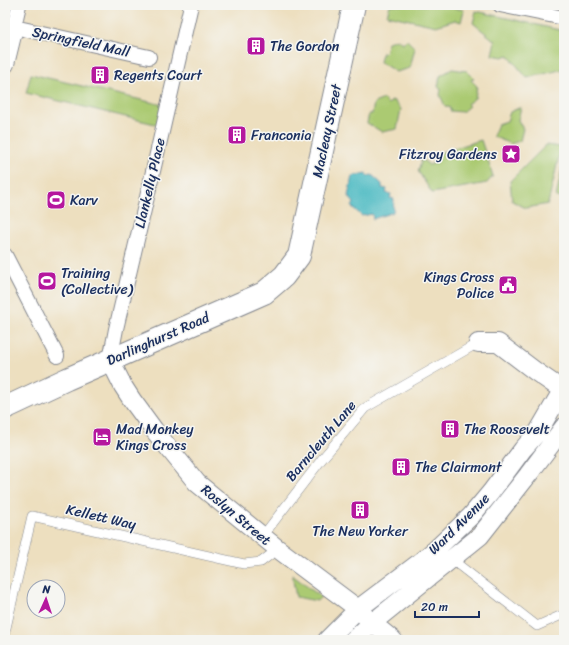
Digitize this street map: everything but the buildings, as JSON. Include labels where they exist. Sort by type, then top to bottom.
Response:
[{"type":"street","points":[[5,64],[9,26],[18,5]]},
{"type":"street","name":"Llankelly Place","points":[[110,360],[191,5]]},
{"type":"street","name":"Macleay Street","points":[[299,256],[354,5]]},
{"type":"street","points":[[500,5],[564,18]]},
{"type":"street","name":"Springfield Mall","points":[[9,26],[149,57]]},
{"type":"street","points":[[5,255],[57,356]]},
{"type":"street","name":"Darlinghurst Road","points":[[5,408],[67,379],[264,293],[284,276],[299,256]]},
{"type":"street","points":[[478,343],[498,343],[535,371],[564,388]]},
{"type":"street","name":"Roslyn Street","points":[[110,360],[132,400],[197,483],[262,537],[358,609],[393,640]]},
{"type":"street","name":"Ward Avenue","points":[[327,640],[358,609],[419,563],[471,516],[538,432],[564,388]]},
{"type":"street","name":"Ward Avenue","points":[[353,640],[480,536],[564,427]]},
{"type":"lane","name":"Barncleuth Lane","points":[[262,537],[322,459],[365,408],[478,343]]},
{"type":"lane","name":"Kellett Way","points":[[5,632],[32,516],[244,564],[261,562],[278,549]]},
{"type":"lane","points":[[451,559],[537,626],[564,614]]},
{"type":"green space","points":[[390,5],[442,5],[464,10],[461,22],[455,20],[436,26],[387,15]]},
{"type":"green space","points":[[476,11],[564,31],[564,69],[527,78],[508,55],[503,57],[492,55],[495,41],[473,23]]},
{"type":"green space","points":[[397,39],[402,43],[407,40],[415,48],[410,68],[396,72],[380,62],[382,53],[385,53],[388,42]]},
{"type":"green space","points":[[452,69],[467,71],[474,78],[471,80],[477,86],[475,98],[467,104],[469,106],[462,112],[450,111],[450,108],[445,106],[440,95],[441,88],[438,87],[440,76]]},
{"type":"green space","points":[[31,74],[163,105],[159,125],[26,93]]},
{"type":"green space","points":[[384,99],[388,104],[393,100],[401,109],[397,129],[382,132],[367,123],[369,114],[372,114],[374,103]]},
{"type":"green space","points":[[521,107],[518,120],[523,129],[520,141],[510,144],[493,136],[498,124],[507,121],[510,112]]},
{"type":"green space","points":[[481,140],[493,176],[487,183],[432,193],[418,171],[422,159],[429,165],[437,162],[439,153]]},
{"type":"green space","points":[[546,145],[561,147],[548,204],[526,208],[512,201],[510,181]]},
{"type":"green space","points":[[564,160],[564,183],[561,198],[556,197]]},
{"type":"green space","points":[[292,575],[321,597],[317,601],[296,597]]},
{"type":"water","points":[[366,173],[367,176],[372,175],[382,184],[382,188],[387,189],[386,193],[391,194],[390,198],[394,199],[393,212],[373,219],[372,214],[362,216],[352,207],[354,203],[348,196],[352,176]]},
{"type":"place","name":"The Gordon","points":[[256,46]]},
{"type":"place","name":"Regents Court","points":[[100,75]]},
{"type":"place","name":"Franconia","points":[[237,135]]},
{"type":"place","name":"Fitzroy Gardens","points":[[511,154]]},
{"type":"place","name":"Karv","points":[[56,200]]},
{"type":"place","name":"Training (Collective)","points":[[47,281]]},
{"type":"place","name":"Kings Cross Police","points":[[508,285]]},
{"type":"place","name":"The Roosevelt","points":[[450,429]]},
{"type":"place","name":"Mad Monkey Kings Cross","points":[[102,437]]},
{"type":"place","name":"The Clairmont","points":[[401,467]]},
{"type":"place","name":"The New Yorker","points":[[360,510]]}]
